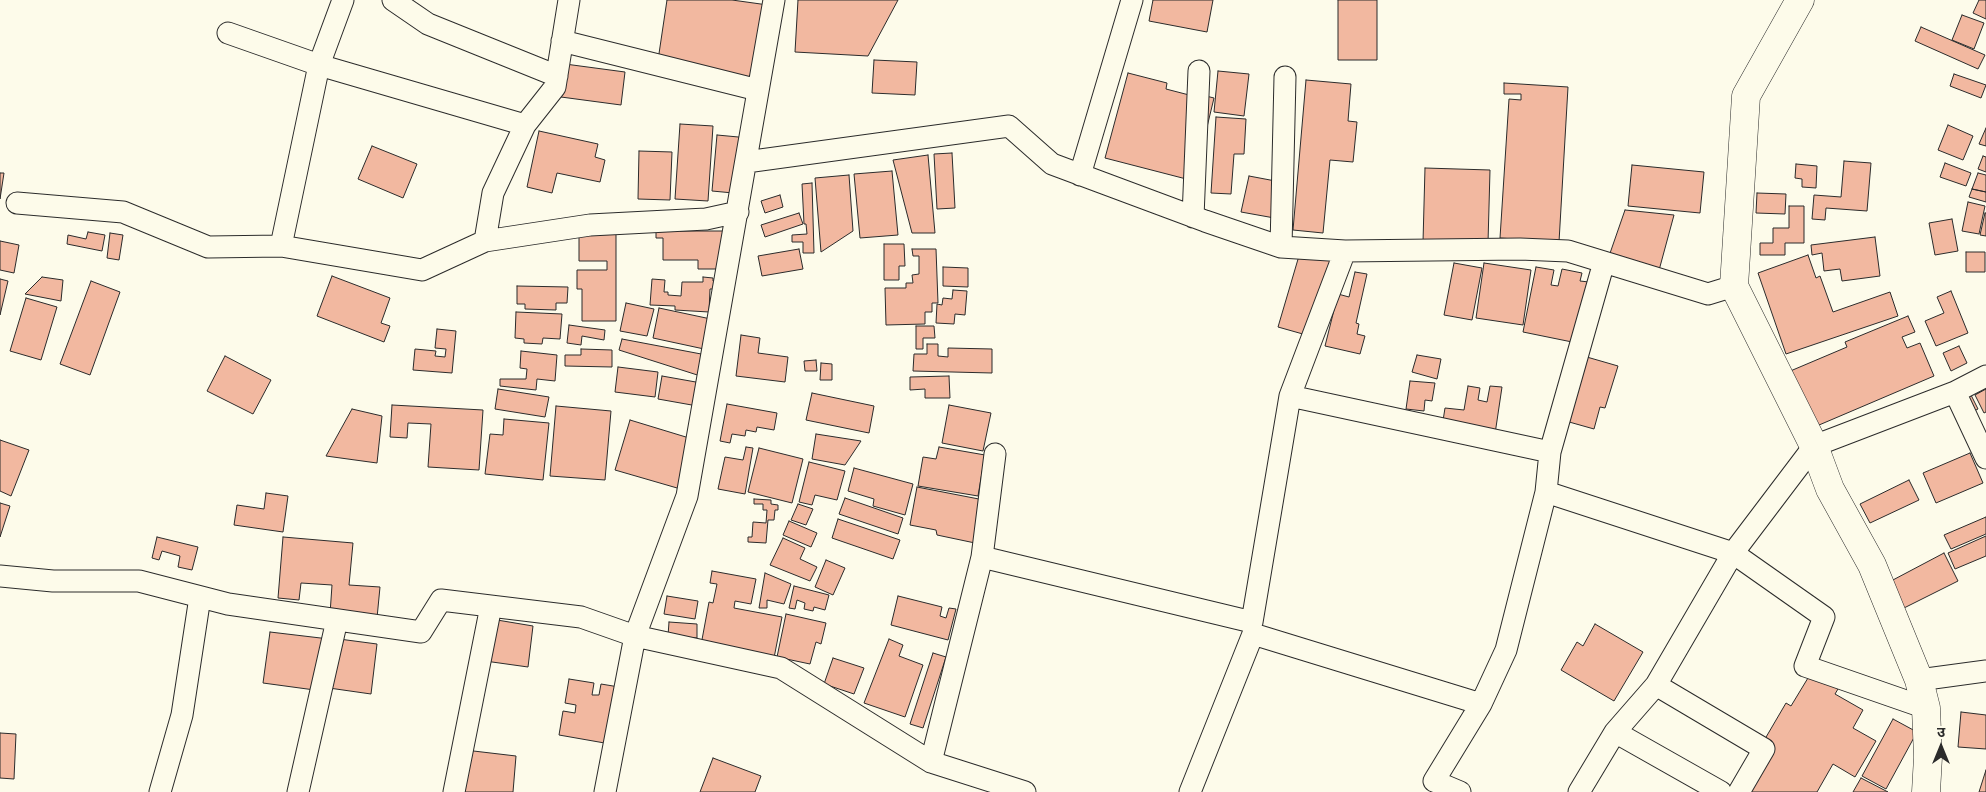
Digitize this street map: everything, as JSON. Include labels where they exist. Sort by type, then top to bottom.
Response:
[{"type":"street","points":[[281,246],[319,66],[343,0]]},
{"type":"street","points":[[393,0],[428,24],[557,76]]},
{"type":"street","points":[[485,241],[493,192],[525,125],[555,87],[568,0]]},
{"type":"street","points":[[605,792],[635,636],[687,496],[774,0]]},
{"type":"street","points":[[1080,174],[1132,0]]},
{"type":"street","points":[[1800,0],[1746,96],[1734,286],[1814,446],[1830,489],[1872,565],[1919,680],[1926,708],[1928,758],[1926,792]]},
{"type":"street","points":[[228,33],[319,66],[525,125]]},
{"type":"street","points":[[562,41],[758,90]]},
{"type":"street","points":[[1193,217],[1199,71]]},
{"type":"street","points":[[1281,247],[1285,78]]},
{"type":"street","points":[[746,162],[1009,126],[1052,164],[1193,217],[1281,247],[1345,251],[1568,251],[1708,294],[1734,286]]},
{"type":"street","points":[[17,203],[123,212],[208,247],[281,246],[422,270],[485,241],[590,225],[706,219],[738,212]]},
{"type":"street","points":[[982,557],[1252,622],[1290,396],[1345,251]]},
{"type":"street","points":[[1460,792],[1434,781],[1481,704],[1506,650],[1546,492],[1550,452],[1604,262]]},
{"type":"street","points":[[1580,792],[1615,732],[1656,684],[1733,553],[1814,446],[1955,392],[1986,376]]},
{"type":"street","points":[[1955,392],[1986,458]]},
{"type":"street","points":[[1290,396],[1550,452]]},
{"type":"street","points":[[931,762],[982,557],[995,454]]},
{"type":"street","points":[[1546,492],[1733,553],[1824,617],[1805,666],[1926,708]]},
{"type":"street","points":[[0,576],[54,581],[139,581],[228,604],[421,632],[441,600],[581,617],[635,636],[781,668],[931,762],[1025,792]]},
{"type":"street","points":[[160,792],[182,715],[200,597]]},
{"type":"street","points":[[454,792],[491,606]]},
{"type":"street","points":[[298,792],[337,620]]},
{"type":"street","points":[[1190,792],[1253,634],[1481,704]]},
{"type":"street","points":[[1919,680],[1986,671]]},
{"type":"street","points":[[1656,684],[1764,749],[1739,792]]},
{"type":"street","points":[[1615,732],[1685,784],[1720,792]]},
{"type":"building","points":[[667,0],[732,0],[775,6],[764,82],[657,67]]},
{"type":"building","points":[[798,0],[898,0],[868,56],[795,52]]},
{"type":"building","points":[[1153,0],[1213,0],[1207,32],[1149,21]]},
{"type":"building","points":[[1338,0],[1377,0],[1377,60],[1338,60]]},
{"type":"building","points":[[1979,0],[1986,0],[1986,19],[1973,13]]},
{"type":"building","points":[[1962,15],[1984,23],[1974,49],[1952,40]]},
{"type":"building","points":[[1921,27],[1985,55],[1978,69],[1915,41]]},
{"type":"building","points":[[874,60],[917,62],[915,95],[872,93]]},
{"type":"building","points":[[565,64],[625,72],[621,105],[561,97]]},
{"type":"building","points":[[1218,71],[1249,74],[1244,116],[1214,112]]},
{"type":"building","points":[[1128,73],[1167,83],[1166,89],[1193,96],[1194,93],[1214,98],[1194,181],[1105,158]]},
{"type":"building","points":[[1954,74],[1986,85],[1981,98],[1950,86]]},
{"type":"building","points":[[1306,80],[1351,84],[1348,121],[1357,122],[1353,162],[1330,160],[1323,233],[1293,230]]},
{"type":"building","points":[[1504,83],[1568,87],[1559,242],[1500,238],[1509,99],[1521,100],[1521,94],[1504,94]]},
{"type":"building","points":[[1216,117],[1246,119],[1244,154],[1234,154],[1231,194],[1211,193]]},
{"type":"building","points":[[680,124],[713,126],[708,201],[675,199]]},
{"type":"building","points":[[1948,125],[1973,136],[1963,160],[1938,150]]},
{"type":"building","points":[[1986,128],[1986,146],[1979,144]]},
{"type":"building","points":[[539,131],[598,144],[595,157],[605,160],[600,182],[557,173],[552,193],[527,187]]},
{"type":"building","points":[[717,135],[749,138],[744,194],[712,191]]},
{"type":"building","points":[[372,146],[417,164],[403,198],[358,179]]},
{"type":"building","points":[[639,151],[672,152],[670,200],[638,199]]},
{"type":"building","points":[[952,153],[955,208],[937,209],[934,154]]},
{"type":"building","points":[[928,155],[935,233],[912,233],[893,160]]},
{"type":"building","points":[[1983,156],[1986,157],[1986,172],[1978,169]]},
{"type":"building","points":[[1844,161],[1871,163],[1867,211],[1826,208],[1825,220],[1812,219],[1814,195],[1841,197]]},
{"type":"building","points":[[1945,163],[1971,173],[1966,186],[1940,177]]},
{"type":"building","points":[[1796,164],[1817,166],[1816,188],[1802,187],[1802,179],[1795,178]]},
{"type":"building","points":[[1632,165],[1704,172],[1700,213],[1628,206]]},
{"type":"building","points":[[1425,168],[1490,170],[1488,243],[1423,242]]},
{"type":"building","points":[[892,171],[898,235],[860,238],[854,174]]},
{"type":"building","points":[[0,173],[4,173],[0,199]]},
{"type":"building","points":[[1978,173],[1986,175],[1986,192],[1972,189]]},
{"type":"building","points":[[849,175],[853,231],[821,252],[815,178]]},
{"type":"building","points":[[1249,176],[1286,183],[1280,219],[1241,212]]},
{"type":"building","points":[[812,183],[814,253],[803,253],[803,242],[792,242],[792,235],[807,234],[806,224],[804,224],[802,184]]},
{"type":"building","points":[[1972,189],[1986,192],[1986,202],[1969,197]]},
{"type":"building","points":[[1757,193],[1786,194],[1785,214],[1756,213]]},
{"type":"building","points":[[780,195],[783,207],[765,213],[761,201]]},
{"type":"building","points":[[1968,202],[1985,206],[1979,234],[1962,231]]},
{"type":"building","points":[[1789,206],[1804,206],[1804,243],[1785,243],[1785,255],[1760,255],[1760,243],[1773,243],[1773,228],[1789,228]]},
{"type":"building","points":[[1625,210],[1674,215],[1658,274],[1608,259]]},
{"type":"building","points":[[799,213],[803,224],[765,237],[761,225]]},
{"type":"building","points":[[1986,213],[1986,236],[1980,235]]},
{"type":"building","points":[[1952,219],[1958,251],[1935,255],[1929,223]]},
{"type":"building","points":[[656,224],[680,224],[680,231],[727,231],[727,269],[698,269],[698,260],[663,260],[663,238],[656,238]]},
{"type":"building","points":[[88,232],[105,235],[102,251],[67,244],[68,235],[86,239]]},
{"type":"building","points":[[110,233],[123,235],[119,260],[107,258]]},
{"type":"building","points":[[579,234],[616,234],[616,321],[582,321],[582,289],[577,289],[577,270],[607,270],[607,261],[579,261]]},
{"type":"building","points":[[1875,237],[1880,276],[1842,281],[1840,269],[1824,271],[1822,253],[1812,255],[1811,245]]},
{"type":"building","points":[[0,241],[19,245],[14,273],[0,270]]},
{"type":"building","points":[[884,244],[904,244],[905,266],[899,266],[899,280],[884,280]]},
{"type":"building","points":[[799,249],[803,269],[762,276],[758,256]]},
{"type":"building","points":[[912,249],[936,249],[938,303],[932,303],[932,312],[925,312],[925,324],[886,325],[885,288],[906,288],[906,283],[913,283],[912,275],[919,274],[919,256],[913,256]]},
{"type":"building","points":[[1301,249],[1339,260],[1317,338],[1278,327]]},
{"type":"building","points":[[1966,252],[1985,252],[1985,272],[1966,272]]},
{"type":"building","points":[[1808,255],[1816,278],[1820,276],[1833,312],[1890,292],[1898,316],[1786,354],[1758,273]]},
{"type":"building","points":[[1454,263],[1482,268],[1472,320],[1444,315]]},
{"type":"building","points":[[1484,263],[1531,270],[1523,325],[1476,318]]},
{"type":"building","points":[[943,267],[968,268],[968,287],[943,286]]},
{"type":"building","points":[[1536,267],[1554,270],[1551,285],[1558,286],[1562,269],[1582,273],[1580,281],[1589,282],[1577,343],[1523,332]]},
{"type":"building","points":[[1355,272],[1367,274],[1356,323],[1359,324],[1357,334],[1365,336],[1360,354],[1325,346],[1338,294],[1349,297]]},
{"type":"building","points":[[332,276],[390,298],[381,323],[390,326],[384,342],[317,316]]},
{"type":"building","points":[[42,277],[63,280],[61,301],[25,294]]},
{"type":"building","points":[[703,277],[713,278],[713,281],[715,281],[714,289],[710,289],[709,312],[675,310],[675,306],[650,305],[652,279],[665,280],[664,292],[668,292],[668,295],[681,296],[682,282],[703,282]]},
{"type":"building","points":[[0,279],[8,281],[0,315]]},
{"type":"building","points":[[91,281],[120,292],[90,375],[60,364]]},
{"type":"building","points":[[517,286],[568,287],[567,303],[556,303],[556,310],[525,309],[525,304],[517,304]]},
{"type":"building","points":[[953,290],[967,291],[965,315],[955,314],[954,324],[936,323],[937,304],[942,305],[943,298],[952,299]]},
{"type":"building","points":[[1951,291],[1968,333],[1936,346],[1925,321],[1944,313],[1937,297]]},
{"type":"building","points":[[26,298],[57,307],[41,360],[10,351]]},
{"type":"building","points":[[626,303],[654,309],[647,336],[620,331]]},
{"type":"building","points":[[659,308],[725,322],[718,352],[653,338]]},
{"type":"building","points":[[516,312],[562,314],[560,339],[543,338],[542,344],[524,343],[524,339],[515,338]]},
{"type":"building","points":[[1908,316],[1915,332],[1902,337],[1907,348],[1920,343],[1934,376],[1812,428],[1788,372],[1847,347],[1845,342]]},
{"type":"building","points":[[569,325],[605,330],[604,340],[582,336],[581,345],[567,343]]},
{"type":"building","points":[[916,326],[934,326],[935,338],[923,338],[923,349],[916,349]]},
{"type":"building","points":[[437,329],[456,331],[452,373],[413,370],[415,349],[436,351],[435,356],[445,357],[446,349],[435,348]]},
{"type":"building","points":[[741,335],[760,338],[758,353],[788,357],[785,382],[736,376]]},
{"type":"building","points":[[622,339],[717,357],[713,380],[619,350]]},
{"type":"building","points":[[927,344],[938,344],[938,356],[948,357],[948,348],[992,349],[992,373],[913,371],[914,354],[927,354]]},
{"type":"building","points":[[1959,346],[1967,363],[1951,371],[1943,353]]},
{"type":"building","points":[[581,349],[612,350],[612,367],[565,366],[565,355],[581,355]]},
{"type":"building","points":[[521,351],[557,355],[555,381],[537,379],[536,390],[500,386],[500,379],[526,379],[527,369],[520,368]]},
{"type":"building","points":[[1573,353],[1618,366],[1605,408],[1600,407],[1594,429],[1555,418]]},
{"type":"building","points":[[1417,355],[1441,359],[1437,379],[1412,372]]},
{"type":"building","points":[[225,356],[271,380],[253,414],[207,391]]},
{"type":"building","points":[[816,360],[817,371],[805,371],[804,361]]},
{"type":"building","points":[[821,363],[832,364],[832,380],[820,380]]},
{"type":"building","points":[[618,367],[658,372],[655,397],[615,392]]},
{"type":"building","points":[[662,376],[707,384],[703,407],[658,399]]},
{"type":"building","points":[[949,376],[950,398],[925,398],[925,389],[910,390],[910,377]]},
{"type":"building","points":[[1410,381],[1435,383],[1432,401],[1425,400],[1424,411],[1406,409]]},
{"type":"building","points":[[1468,386],[1480,388],[1478,400],[1487,402],[1490,386],[1502,387],[1495,434],[1442,427],[1445,408],[1464,410]]},
{"type":"building","points":[[498,389],[549,397],[545,417],[495,409]]},
{"type":"building","points":[[1986,389],[1986,412],[1984,413],[1975,395]]},
{"type":"building","points":[[812,393],[874,406],[869,433],[806,420]]},
{"type":"building","points":[[1971,395],[1978,409],[1970,413],[1963,399]]},
{"type":"building","points":[[727,404],[777,413],[774,430],[757,427],[756,432],[746,430],[745,436],[732,434],[730,443],[720,441]]},
{"type":"building","points":[[392,405],[483,410],[479,470],[428,467],[431,424],[408,423],[407,438],[390,437]]},
{"type":"building","points":[[949,405],[991,413],[983,451],[942,443]]},
{"type":"building","points":[[556,406],[611,411],[605,480],[550,476]]},
{"type":"building","points":[[352,409],[382,416],[377,463],[326,456]]},
{"type":"building","points":[[504,419],[549,423],[543,480],[485,474],[490,434],[503,435]]},
{"type":"building","points":[[630,420],[699,441],[684,490],[615,470]]},
{"type":"building","points":[[816,434],[861,441],[845,465],[812,459]]},
{"type":"building","points":[[0,440],[29,450],[11,496],[0,491]]},
{"type":"building","points":[[746,447],[753,448],[745,494],[718,489],[725,457],[743,460]]},
{"type":"building","points":[[939,447],[985,455],[978,496],[918,486],[923,457],[936,459]]},
{"type":"building","points":[[759,448],[803,459],[792,503],[748,492]]},
{"type":"building","points":[[1970,453],[1983,483],[1936,503],[1923,473]]},
{"type":"building","points":[[809,462],[845,471],[837,500],[815,495],[812,505],[799,502]]},
{"type":"building","points":[[854,468],[913,484],[905,515],[873,506],[874,499],[848,491]]},
{"type":"building","points":[[1909,480],[1919,500],[1870,523],[1860,504]]},
{"type":"building","points":[[917,487],[984,500],[975,543],[937,535],[936,530],[910,525]]},
{"type":"building","points":[[266,493],[288,496],[283,532],[234,525],[237,505],[264,509]]},
{"type":"building","points":[[845,498],[903,518],[898,534],[839,514]]},
{"type":"building","points":[[754,499],[771,500],[771,504],[778,505],[778,510],[775,510],[774,520],[768,520],[766,543],[748,542],[748,537],[752,537],[753,522],[766,523],[767,510],[763,510],[763,504],[754,504]]},
{"type":"building","points":[[0,503],[10,506],[0,537]]},
{"type":"building","points":[[798,504],[813,509],[806,525],[791,520]]},
{"type":"building","points":[[1986,517],[1986,534],[1951,549],[1944,535]]},
{"type":"building","points":[[838,519],[900,540],[893,559],[832,538]]},
{"type":"building","points":[[789,521],[817,533],[811,547],[783,535]]},
{"type":"building","points":[[1986,536],[1986,556],[1955,569],[1948,553]]},
{"type":"building","points":[[157,537],[198,547],[192,570],[178,567],[180,556],[162,551],[159,560],[152,558]]},
{"type":"building","points":[[283,537],[353,543],[349,585],[380,587],[377,618],[330,614],[332,585],[301,583],[299,600],[278,598]]},
{"type":"building","points":[[783,538],[805,548],[800,559],[817,567],[810,581],[770,565]]},
{"type":"building","points":[[1944,553],[1958,581],[1904,608],[1891,581]]},
{"type":"building","points":[[826,560],[845,568],[833,595],[815,587]]},
{"type":"building","points":[[712,571],[756,579],[751,604],[735,601],[734,608],[782,617],[774,658],[701,645],[709,602],[713,603],[717,584],[710,583]]},
{"type":"building","points":[[765,573],[791,584],[784,604],[767,600],[767,608],[759,608]]},
{"type":"building","points":[[794,586],[829,595],[825,610],[814,607],[813,611],[804,609],[805,603],[797,600],[795,609],[789,608]]},
{"type":"building","points":[[667,596],[698,601],[695,619],[664,614]]},
{"type":"building","points":[[898,596],[942,607],[940,616],[946,618],[949,608],[956,609],[948,640],[891,625]]},
{"type":"building","points":[[786,614],[826,623],[821,644],[816,642],[810,664],[777,657]]},
{"type":"building","points":[[491,619],[533,626],[528,667],[485,661]]},
{"type":"building","points":[[669,622],[697,624],[697,638],[668,636]]},
{"type":"building","points":[[1595,624],[1643,652],[1614,701],[1561,670],[1577,642],[1583,646]]},
{"type":"building","points":[[270,632],[329,639],[322,691],[263,683]]},
{"type":"building","points":[[339,639],[377,644],[371,694],[329,688]]},
{"type":"building","points":[[889,639],[903,645],[899,656],[923,665],[905,717],[864,703]]},
{"type":"building","points":[[933,653],[946,657],[923,728],[910,724]]},
{"type":"building","points":[[833,658],[864,668],[854,694],[824,684]]},
{"type":"building","points":[[1811,673],[1838,689],[1835,694],[1863,710],[1853,728],[1876,741],[1855,777],[1833,764],[1817,792],[1748,792],[1762,744],[1786,703],[1791,706]]},
{"type":"building","points":[[569,679],[594,683],[592,695],[599,695],[601,684],[625,688],[616,745],[559,735],[563,711],[575,713],[576,705],[565,703]]},
{"type":"building","points":[[1961,712],[1986,715],[1986,749],[1958,747]]},
{"type":"building","points":[[1893,719],[1917,732],[1886,789],[1862,776]]},
{"type":"building","points":[[0,733],[16,734],[14,779],[0,778]]},
{"type":"building","points":[[465,750],[516,756],[513,792],[463,792]]},
{"type":"building","points":[[713,758],[761,776],[755,792],[700,792]]},
{"type":"building","points":[[1986,770],[1986,792],[1979,792]]},
{"type":"building","points":[[1861,778],[1888,792],[1853,792]]}]
